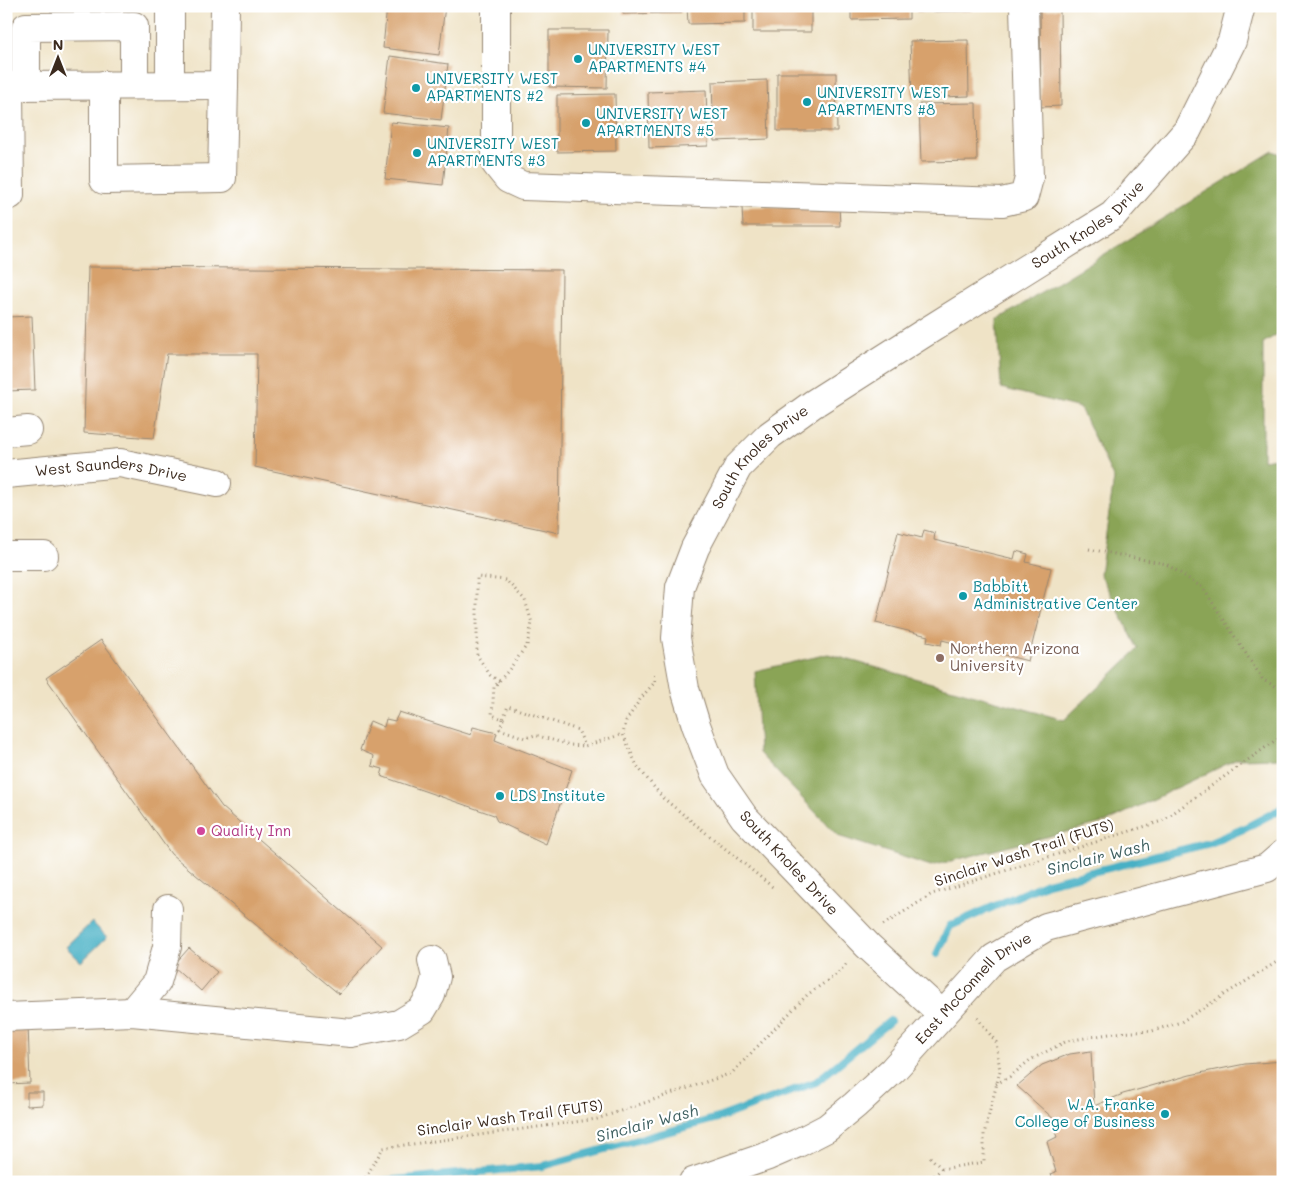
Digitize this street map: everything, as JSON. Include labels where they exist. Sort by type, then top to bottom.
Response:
[{"type":"street","points":[[170,6],[170,85]]},
{"type":"street","points":[[104,85],[104,180],[222,178],[226,6]]},
{"type":"street","points":[[496,6],[496,164],[508,178],[523,186],[1002,202],[1024,197],[1029,178],[1024,6]]},
{"type":"street","name":"South Knoles Drive","points":[[942,1014],[868,946],[744,817],[715,775],[696,726],[685,688],[676,638],[680,586],[695,548],[738,467],[770,435],[870,367],[1113,215],[1187,131],[1232,41],[1241,6]]},
{"type":"street","points":[[10,195],[14,86],[26,27],[134,26],[134,85]]},
{"type":"street","points":[[14,86],[224,85]]},
{"type":"street","name":"West Saunders Drive","points":[[6,474],[120,463],[217,482]]},
{"type":"street","points":[[6,556],[44,556]]},
{"type":"street","name":"East McConnell Drive","points":[[693,1182],[768,1156],[827,1128],[893,1070],[994,958],[1046,927],[1267,868],[1283,854]]},
{"type":"street","points":[[132,1012],[157,982],[167,947],[168,909]]},
{"type":"street","points":[[6,1017],[132,1012],[351,1033],[399,1024],[422,1010],[431,994],[436,977],[432,960]]},
{"type":"path","points":[[1282,327],[1278,284],[1283,259]]},
{"type":"path","points":[[1089,549],[1166,564],[1204,588],[1263,680],[1283,690]]},
{"type":"path","points":[[499,681],[490,675],[477,655],[477,577],[506,580],[525,600],[532,624],[527,645],[499,681],[494,686],[492,715],[502,719]]},
{"type":"path","points":[[654,666],[654,682],[626,721],[623,734],[637,766],[663,798],[778,891]]},
{"type":"path","points":[[585,746],[578,730],[508,706],[502,719],[500,730],[525,738],[536,735],[570,745],[585,746],[623,734]]},
{"type":"path","name":"Sinclair Wash Trail (FUTS)","points":[[363,1182],[383,1148],[597,1119],[732,1073],[807,995],[837,974],[850,960],[868,946],[880,927],[932,894],[1162,821],[1283,735]]},
{"type":"path","points":[[996,1084],[1011,1076],[1030,1060],[1067,1042],[1115,1034],[1152,1031],[1181,1022],[1283,958]]},
{"type":"path","points":[[926,1182],[942,1169],[984,1162],[984,1134],[1000,1071],[996,1042],[974,1013]]},
{"type":"path","points":[[930,1157],[942,1169]]},
{"type":"green space","points":[[1273,151],[1283,155],[1283,331],[1263,343],[1263,460],[1283,457],[1283,758],[1237,759],[1106,822],[931,866],[838,836],[759,753],[755,671],[828,654],[1064,720],[1138,649],[1100,574],[1114,479],[1080,408],[1001,388],[997,320]]},
{"type":"water","points":[[92,922],[107,937],[81,962],[66,947]]},
{"type":"building","points":[[387,6],[445,6],[439,55],[383,48]]},
{"type":"building","points":[[623,6],[681,6],[681,13],[623,14]]},
{"type":"building","points":[[687,6],[745,6],[745,23],[688,24]]},
{"type":"building","points":[[753,6],[811,6],[811,32],[753,32]]},
{"type":"building","points":[[851,6],[909,6],[909,19],[851,20]]},
{"type":"building","points":[[916,6],[972,6],[972,11],[916,12]]},
{"type":"building","points":[[1060,9],[1061,106],[1041,107],[1040,10]]},
{"type":"building","name":"UNIVERSITY WEST APARTMENTS #4","points":[[549,30],[608,30],[607,88],[549,87]]},
{"type":"building","points":[[968,40],[969,96],[912,98],[910,41]]},
{"type":"building","name":"UNIVERSITY WEST APARTMENTS #2","points":[[390,56],[448,64],[441,120],[383,113]]},
{"type":"building","name":"UNIVERSITY WEST APARTMENTS #8","points":[[777,73],[836,73],[837,131],[777,131]]},
{"type":"building","points":[[767,80],[769,139],[714,141],[712,82]]},
{"type":"building","points":[[706,90],[708,146],[649,148],[648,92]]},
{"type":"building","name":"UNIVERSITY WEST APARTMENTS #5","points":[[615,94],[616,151],[557,152],[557,95]]},
{"type":"building","points":[[976,103],[977,161],[921,162],[919,104]]},
{"type":"building","name":"UNIVERSITY WEST APARTMENTS #3","points":[[391,122],[449,128],[443,185],[385,179]]},
{"type":"building","points":[[839,205],[840,226],[743,226],[742,207]]},
{"type":"building","points":[[88,267],[562,270],[559,533],[255,467],[257,354],[167,354],[154,438],[84,433]]},
{"type":"building","points":[[32,316],[35,390],[6,391],[6,317]]},
{"type":"building","name":"Babbitt Administrative Center","points":[[924,530],[935,533],[934,540],[1014,559],[1016,551],[1028,554],[1026,562],[1051,568],[1028,661],[976,648],[975,653],[961,650],[962,645],[942,640],[941,645],[927,642],[928,636],[876,623],[898,532],[922,538]]},
{"type":"building","name":"Quality Inn","points":[[101,640],[222,807],[382,946],[339,994],[171,854],[46,678]]},
{"type":"building","name":"LDS Institute","points":[[399,712],[471,735],[473,727],[497,733],[495,740],[572,770],[546,844],[497,821],[494,815],[381,776],[383,769],[372,766],[374,756],[360,750],[370,721],[384,727],[386,719],[395,721]]},
{"type":"building","points":[[189,948],[217,972],[201,991],[173,966]]},
{"type":"building","points":[[28,1024],[30,1083],[6,1084],[6,1025]]},
{"type":"building","name":"W.A. Franke College of Business","points":[[1091,1051],[1094,1106],[1123,1094],[1190,1075],[1245,1064],[1283,1061],[1283,1182],[1054,1182],[1051,1174],[1056,1172],[1047,1142],[1057,1137],[1052,1124],[1056,1121],[1017,1086],[1042,1065],[1070,1054]]},
{"type":"building","points":[[27,1092],[43,1092],[43,1105],[27,1106]]},
{"type":"waterway","name":"Sinclair Wash","points":[[937,954],[950,926],[1047,883],[1210,843],[1243,829],[1283,807]]},
{"type":"waterway","name":"Sinclair Wash","points":[[384,1181],[543,1166],[718,1118],[816,1082],[890,1021]]},
{"type":"waterway","name":"Sinclair Wash","points":[[310,1182],[323,1180]]},
{"type":"place","name":"UNIVERSITY WEST APARTMENTS #4","points":[[578,59]]},
{"type":"place","name":"UNIVERSITY WEST APARTMENTS #2","points":[[416,88]]},
{"type":"place","name":"UNIVERSITY WEST APARTMENTS #8","points":[[807,102]]},
{"type":"place","name":"UNIVERSITY WEST APARTMENTS #5","points":[[586,123]]},
{"type":"place","name":"UNIVERSITY WEST APARTMENTS #3","points":[[417,153]]},
{"type":"place","name":"Babbitt Administrative Center","points":[[963,596]]},
{"type":"place","name":"Northern Arizona University","points":[[940,658]]},
{"type":"place","name":"LDS Institute","points":[[500,796]]},
{"type":"place","name":"Quality Inn","points":[[201,831]]},
{"type":"place","name":"W.A. Franke College of Business","points":[[1165,1114]]}]
